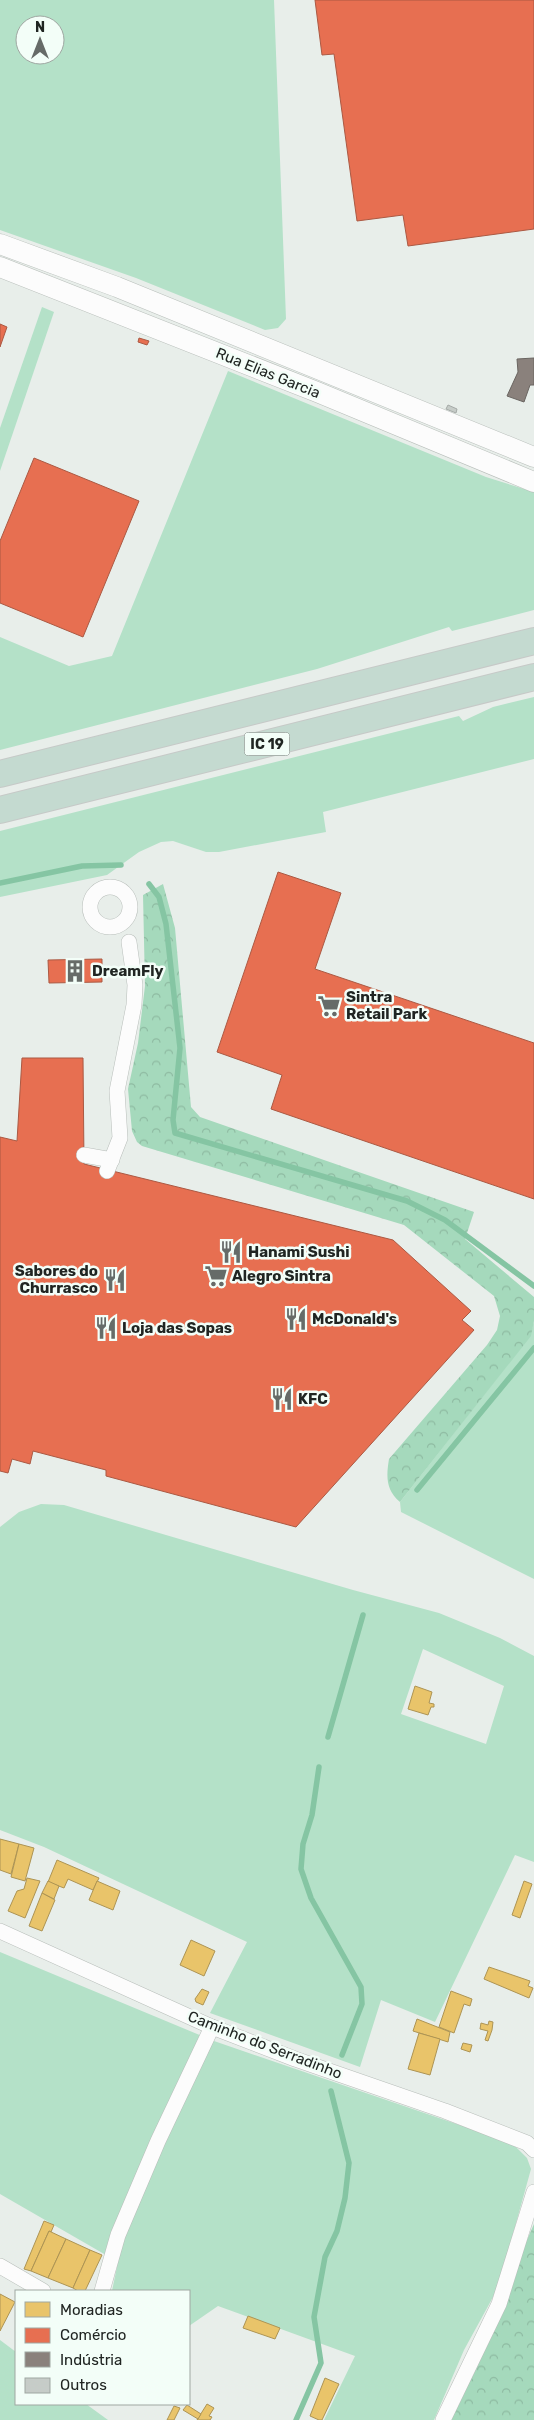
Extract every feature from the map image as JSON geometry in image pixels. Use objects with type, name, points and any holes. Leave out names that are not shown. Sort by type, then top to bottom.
[{"type":"highway","name":"IC 19","points":[[0,774],[534,641]]},
{"type":"highway","name":"IC 19","points":[[0,810],[534,677]]},
{"type":"street","name":"Rua Elias Garcia","points":[[0,244],[117,287],[534,456]]},
{"type":"street","name":"Rua Elias Garcia","points":[[0,267],[317,392],[534,482]]},
{"type":"street","points":[[84,1155],[110,1166],[120,1138],[118,1091],[136,984],[129,942]]},
{"type":"street","name":"Caminho do Serradinho","points":[[0,1931],[212,2027],[295,2059],[445,2111],[527,2143],[534,2150]]},
{"type":"street","points":[[102,2290],[118,2235],[158,2141],[212,2027]]},
{"type":"street","points":[[443,2420],[499,2304],[534,2192]]},
{"type":"street","points":[[0,2266],[41,2290]]},
{"type":"green space","points":[[0,0],[274,0],[286,319],[278,328],[265,330],[136,278],[0,230]]},
{"type":"green space","points":[[42,307],[54,312],[0,471],[0,428]]},
{"type":"green space","points":[[228,371],[486,477],[534,492],[534,610],[452,631],[449,627],[317,669],[0,750],[0,637],[69,666],[112,656]]},
{"type":"green space","points":[[534,697],[534,759],[323,812],[326,832],[219,852],[206,852],[173,841],[161,842],[139,852],[107,875],[0,897],[0,831],[459,716],[463,721],[493,707]]},
{"type":"green space","points":[[163,884],[175,928],[191,1107],[200,1117],[474,1212],[465,1239],[534,1297],[534,1321],[531,1336],[400,1502],[392,1493],[388,1483],[389,1459],[487,1345],[497,1330],[500,1316],[494,1296],[404,1225],[142,1146],[137,1142],[132,1131],[128,1089],[138,1043],[145,986],[143,895]]},
{"type":"green space","points":[[534,1321],[534,1579],[401,1512],[400,1502],[530,1336]]},
{"type":"green space","points":[[41,1504],[64,1505],[353,1590],[439,1613],[500,1638],[534,1656],[534,1862],[515,1855],[435,2022],[381,2000],[360,2067],[210,2013],[247,1942],[44,1847],[0,1830],[0,1527],[19,1512]],"holes":[[[423,1649],[504,1686],[486,1744],[401,1714]]]},
{"type":"green space","points":[[0,1952],[214,2041],[512,2143],[527,2158],[531,2169],[498,2288],[464,2350],[434,2420],[324,2420],[355,2356],[218,2306],[190,2325],[190,2290],[112,2290],[118,2262],[0,2194]]},
{"type":"green space","points":[[534,2224],[534,2420],[447,2420]]},
{"type":"green space","points":[[0,2340],[15,2351],[15,2405],[87,2405],[108,2420],[0,2420]]},
{"type":"building: Moradias","points":[[415,1686],[432,1692],[429,1703],[434,1704],[434,1707],[431,1707],[428,1715],[408,1709]]},
{"type":"building: Moradias","points":[[0,1839],[19,1844],[11,1874],[0,1870]]},
{"type":"building: Moradias","points":[[19,1844],[34,1848],[25,1881],[11,1877]]},
{"type":"building: Moradias","points":[[57,1860],[99,1878],[93,1890],[68,1879],[64,1888],[48,1882]]},
{"type":"building: Moradias","points":[[27,1878],[40,1881],[25,1918],[8,1911],[17,1891],[24,1889]]},
{"type":"building: Moradias","points":[[48,1881],[59,1886],[54,1899],[42,1893]]},
{"type":"building: Moradias","points":[[97,1881],[120,1891],[113,1910],[89,1900]]},
{"type":"building: Moradias","points":[[524,1881],[532,1884],[520,1918],[512,1915]]},
{"type":"building: Moradias","points":[[42,1893],[55,1900],[42,1931],[29,1926]]},
{"type":"building: Moradias","points":[[191,1940],[215,1951],[204,1976],[180,1965]]},
{"type":"building: Moradias","points":[[489,1967],[530,1981],[528,1986],[533,1988],[529,1998],[484,1979]]},
{"type":"building: Moradias","points":[[202,1989],[209,1992],[203,2005],[196,2002],[195,1999]]},
{"type":"building: Moradias","points":[[451,1991],[472,1999],[470,2006],[464,2004],[454,2033],[439,2027]]},
{"type":"building: Moradias","points":[[417,2019],[450,2032],[448,2042],[413,2031]]},
{"type":"building: Moradias","points":[[489,2021],[493,2022],[488,2041],[485,2040],[488,2031],[480,2029],[481,2023],[488,2025]]},
{"type":"building: Moradias","points":[[419,2033],[440,2039],[430,2075],[408,2069]]},
{"type":"building: Moradias","points":[[463,2043],[472,2045],[470,2052],[461,2049]]},
{"type":"building: Moradias","points":[[44,2221],[54,2225],[51,2232],[49,2231],[31,2271],[24,2269]]},
{"type":"building: Moradias","points":[[49,2231],[66,2239],[48,2278],[31,2271]]},
{"type":"building: Moradias","points":[[66,2239],[90,2250],[73,2288],[48,2278]]},
{"type":"building: Moradias","points":[[90,2250],[102,2255],[85,2290],[73,2288]]},
{"type":"building: Moradias","points":[[0,2294],[15,2302],[0,2331]]},
{"type":"building: Moradias","points":[[248,2316],[280,2328],[275,2339],[243,2328]]},
{"type":"building: Moradias","points":[[325,2378],[339,2384],[322,2420],[319,2420],[310,2416]]},
{"type":"building: Moradias","points":[[207,2404],[214,2408],[209,2416],[212,2417],[210,2420],[197,2420]]},
{"type":"building: Moradias","points":[[187,2405],[201,2414],[198,2419],[183,2410]]},
{"type":"building: Moradias","points":[[174,2406],[180,2408],[174,2420],[167,2420]]},
{"type":"building: Comércio","points":[[315,0],[534,0],[534,229],[408,246],[403,215],[357,221],[334,54],[322,55]]},
{"type":"building: Comércio","points":[[0,324],[7,327],[0,347]]},
{"type":"building: Comércio","points":[[139,338],[149,341],[147,345],[138,342]]},
{"type":"building: Comércio","points":[[34,458],[139,501],[83,637],[0,603],[0,541]]},
{"type":"building: Comércio","name":"Sintra Retail Park","points":[[278,872],[341,893],[315,969],[534,1043],[534,1199],[271,1109],[282,1075],[217,1052]]},
{"type":"building: Comércio","name":"DreamFly","points":[[102,959],[102,982],[49,983],[48,960]]},
{"type":"building: Comércio","name":"Alegro Sintra","points":[[22,1058],[83,1058],[84,1164],[393,1240],[471,1311],[462,1320],[474,1330],[296,1527],[106,1476],[106,1470],[33,1451],[30,1464],[12,1459],[8,1473],[0,1471],[0,1137],[17,1141]]},
{"type":"building: Indústria","points":[[534,358],[534,385],[530,385],[524,402],[507,396],[518,372],[517,359]]},
{"type":"building: Outros","points":[[448,405],[457,409],[456,413],[446,409]]},
{"type":"waterway","points":[[0,883],[82,866],[121,865]]},
{"type":"waterway","points":[[149,884],[159,897],[166,924],[180,1048],[173,1120],[175,1133],[407,1201],[445,1220],[534,1286]]},
{"type":"waterway","points":[[417,1490],[534,1348]]},
{"type":"waterway","points":[[328,1737],[363,1615]]},
{"type":"waterway","points":[[319,1767],[312,1815],[303,1844],[301,1869],[311,1898],[361,1987],[362,2004],[342,2055]]},
{"type":"waterway","points":[[296,2420],[321,2363],[314,2317],[325,2257],[337,2231],[345,2198],[349,2163],[331,2091]]},
{"type":"place","name":"DreamFly","points":[[75,971]]},
{"type":"place","name":"Sintra Retail Park","points":[[329,1006]]},
{"type":"place","name":"Hanami Sushi","points":[[231,1252]]},
{"type":"place","name":"Alegro Sintra","points":[[216,1276]]},
{"type":"place","name":"Sabores do Churrasco","points":[[115,1280]]},
{"type":"place","name":"McDonald's","points":[[296,1319]]},
{"type":"place","name":"Loja das Sopas","points":[[106,1328]]},
{"type":"place","name":"KFC","points":[[282,1399]]}]
